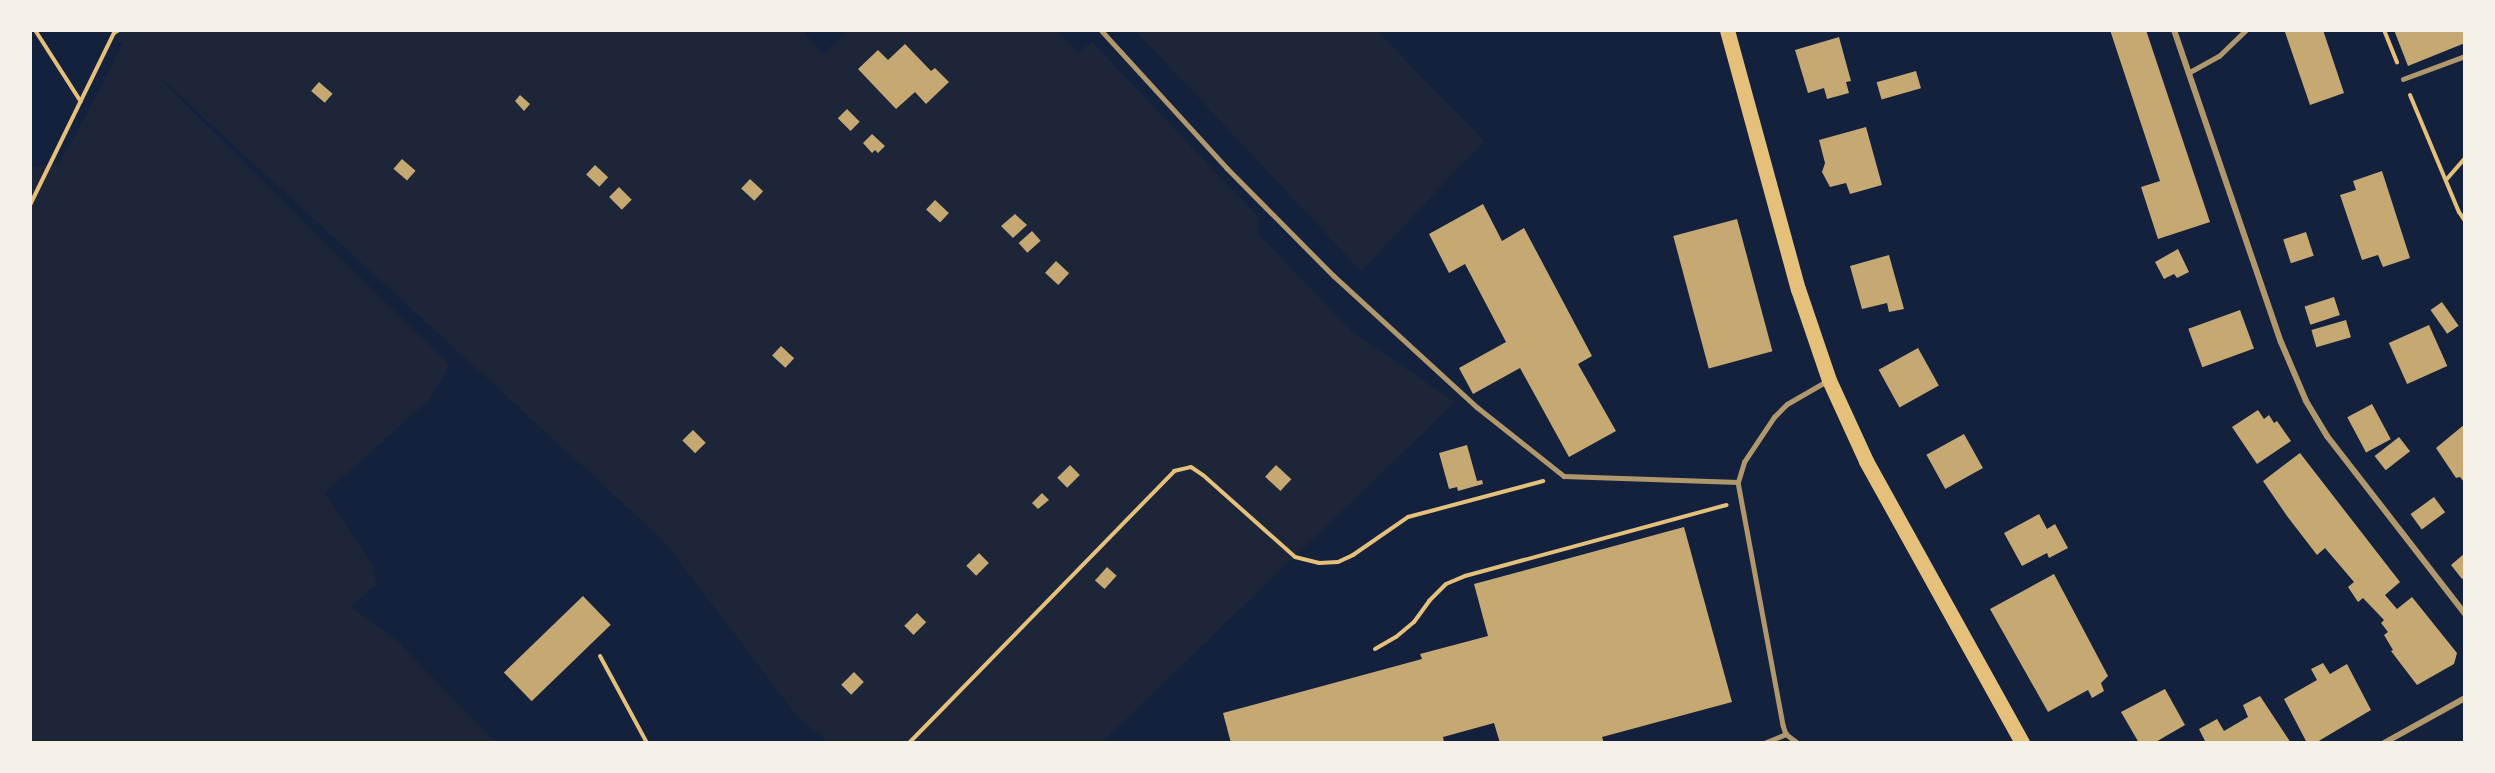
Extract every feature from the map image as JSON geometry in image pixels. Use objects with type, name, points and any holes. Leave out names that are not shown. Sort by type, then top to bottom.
[{"type":"main road","points":[[1727,30],[1798,289],[1829,380],[1866,461],[2022,743]]},
{"type":"street","points":[[2174,30],[2281,342],[2306,401],[2327,436],[2465,614]]},
{"type":"street","points":[[2384,743],[2465,698]]},
{"type":"lane","points":[[1101,30],[1227,168],[1334,276],[1478,406],[1564,476],[1738,482]]},
{"type":"lane","points":[[2188,73],[2219,56],[2246,30]]},
{"type":"lane","points":[[2403,79],[2465,56]]},
{"type":"lane","points":[[1798,743],[1786,734],[1738,482],[1744,462],[1774,417],[1787,404],[1829,380]]},
{"type":"lane","points":[[1764,743],[1786,734]]},
{"type":"path","points":[[35,30],[82,103]]},
{"type":"path","points":[[30,205],[82,103],[114,33],[119,30]]},
{"type":"path","points":[[2384,30],[2446,181],[2465,221]]},
{"type":"path","points":[[2446,181],[2465,158]]},
{"type":"path","points":[[909,743],[1173,471],[1191,467],[1296,557],[1319,563],[1338,562],[1353,555],[1408,517],[1564,476]]},
{"type":"path","points":[[1375,649],[1396,637],[1414,622],[1429,601],[1446,584],[1465,576],[1740,502]]},
{"type":"path","points":[[600,656],[647,743]]},
{"type":"shaded area","points":[[108,30],[802,30],[823,53],[849,30],[1057,30],[1078,52],[1092,42],[1258,217],[1259,235],[1353,333],[1455,402],[1101,743],[829,743],[797,716],[663,540],[142,61],[449,365],[431,398],[325,493],[372,564],[376,584],[351,607],[395,639],[497,743],[30,743],[30,167],[58,163],[68,149],[123,44]]},
{"type":"shaded area","points":[[1135,30],[1376,30],[1484,141],[1361,271]]},
{"type":"building","points":[[2110,30],[2146,30],[2210,222],[2158,239],[2141,187],[2160,181]]},
{"type":"building","points":[[2323,30],[2344,93],[2310,105],[2285,32]]},
{"type":"building","points":[[2394,30],[2465,30],[2465,43],[2408,66]]},
{"type":"building","points":[[1839,37],[1851,81],[1846,82],[1849,93],[1827,99],[1824,88],[1808,93],[1795,50]]},
{"type":"building","points":[[905,44],[931,71],[935,68],[949,82],[926,104],[915,92],[896,109],[858,69],[878,50],[888,60]]},
{"type":"building","points":[[1916,71],[1921,88],[1882,100],[1877,82]]},
{"type":"building","points":[[319,82],[333,94],[325,103],[311,91]]},
{"type":"building","points":[[520,95],[530,104],[524,111],[515,101]]},
{"type":"building","points":[[847,109],[860,122],[851,131],[838,118]]},
{"type":"building","points":[[1866,127],[1882,185],[1850,194],[1846,183],[1830,187],[1822,172],[1825,163],[1819,140]]},
{"type":"building","points":[[872,134],[885,146],[878,153],[875,150],[872,153],[863,143]]},
{"type":"building","points":[[402,159],[416,171],[407,181],[393,169]]},
{"type":"building","points":[[595,165],[608,177],[599,187],[586,175]]},
{"type":"building","points":[[2382,171],[2410,258],[2383,267],[2378,255],[2362,260],[2340,195],[2356,190],[2353,181]]},
{"type":"building","points":[[750,179],[763,191],[754,201],[741,189]]},
{"type":"building","points":[[619,187],[632,200],[622,210],[609,197]]},
{"type":"building","points":[[935,200],[949,213],[940,222],[926,210]]},
{"type":"building","points":[[1483,204],[1502,241],[1524,228],[1592,356],[1578,364],[1616,431],[1569,457],[1520,368],[1473,394],[1459,368],[1506,342],[1465,264],[1449,273],[1429,234]]},
{"type":"building","points":[[1015,214],[1027,225],[1013,238],[1001,226]]},
{"type":"building","points":[[1737,219],[1772,351],[1709,368],[1673,236]]},
{"type":"building","points":[[1032,231],[1041,241],[1027,253],[1019,243]]},
{"type":"building","points":[[2306,232],[2314,256],[2291,263],[2283,239]]},
{"type":"building","points":[[2178,249],[2189,272],[2177,278],[2174,274],[2164,279],[2155,262]]},
{"type":"building","points":[[1889,255],[1904,309],[1889,312],[1887,303],[1862,309],[1850,266]]},
{"type":"building","points":[[1056,261],[1069,273],[1058,285],[1045,273]]},
{"type":"building","points":[[2334,297],[2340,315],[2310,325],[2305,307]]},
{"type":"building","points":[[2442,302],[2459,326],[2447,334],[2431,310]]},
{"type":"building","points":[[2240,310],[2254,349],[2202,367],[2188,329]]},
{"type":"building","points":[[2346,320],[2351,337],[2316,347],[2311,330]]},
{"type":"building","points":[[2429,325],[2447,366],[2407,384],[2389,343]]},
{"type":"building","points":[[781,346],[794,358],[785,368],[772,356]]},
{"type":"building","points":[[1918,348],[1939,386],[1899,407],[1879,370]]},
{"type":"building","points":[[2372,404],[2391,439],[2366,452],[2347,417]]},
{"type":"building","points":[[2258,410],[2264,419],[2269,415],[2274,423],[2277,421],[2291,441],[2257,464],[2232,427]]},
{"type":"building","points":[[2465,424],[2465,483],[2460,477],[2456,478],[2436,448]]},
{"type":"building","points":[[693,430],[706,443],[695,453],[682,441]]},
{"type":"building","points":[[1964,434],[1983,468],[1945,489],[1926,455]]},
{"type":"building","points":[[2399,437],[2410,451],[2386,470],[2375,456]]},
{"type":"building","points":[[1467,445],[1477,481],[1482,480],[1483,484],[1458,491],[1457,487],[1449,489],[1439,453]]},
{"type":"building","points":[[2300,453],[2400,582],[2385,595],[2397,609],[2412,597],[2457,653],[2454,664],[2417,685],[2391,651],[2393,650],[2384,635],[2388,632],[2381,623],[2384,620],[2363,598],[2358,602],[2348,587],[2354,582],[2325,548],[2317,555],[2287,516],[2263,481]]},
{"type":"building","points":[[1070,465],[1080,475],[1067,488],[1057,478]]},
{"type":"building","points":[[1276,465],[1291,479],[1280,491],[1265,477]]},
{"type":"building","points":[[1042,493],[1049,500],[1038,509],[1032,503]]},
{"type":"building","points":[[2434,497],[2445,512],[2422,529],[2411,514]]},
{"type":"building","points":[[2039,514],[2047,529],[2055,524],[2068,548],[2049,558],[2047,553],[2022,566],[2004,533]]},
{"type":"building","points":[[1684,527],[1732,702],[1602,737],[1604,743],[1500,743],[1494,723],[1443,737],[1444,742],[1440,743],[1231,743],[1223,713],[1422,659],[1420,654],[1488,636],[1474,584]]},
{"type":"building","points":[[979,553],[989,563],[976,576],[966,566]]},
{"type":"building","points":[[2465,553],[2465,577],[2462,579],[2451,565]]},
{"type":"building","points":[[1107,567],[1117,576],[1105,589],[1095,580]]},
{"type":"building","points":[[2054,574],[2108,676],[2101,683],[2104,691],[2092,698],[2088,690],[2048,712],[1990,609]]},
{"type":"building","points":[[583,596],[611,625],[532,701],[504,672]]},
{"type":"building","points":[[917,613],[926,622],[913,635],[904,626]]},
{"type":"building","points":[[2323,663],[2330,674],[2347,664],[2371,710],[2317,742],[2307,743],[2284,699],[2317,680],[2311,669]]},
{"type":"building","points":[[854,672],[864,682],[851,695],[841,685]]},
{"type":"building","points":[[2165,689],[2185,725],[2154,743],[2139,743],[2121,712]]},
{"type":"building","points":[[2260,696],[2291,743],[2206,743],[2199,729],[2217,719],[2224,731],[2248,717],[2243,705]]}]
